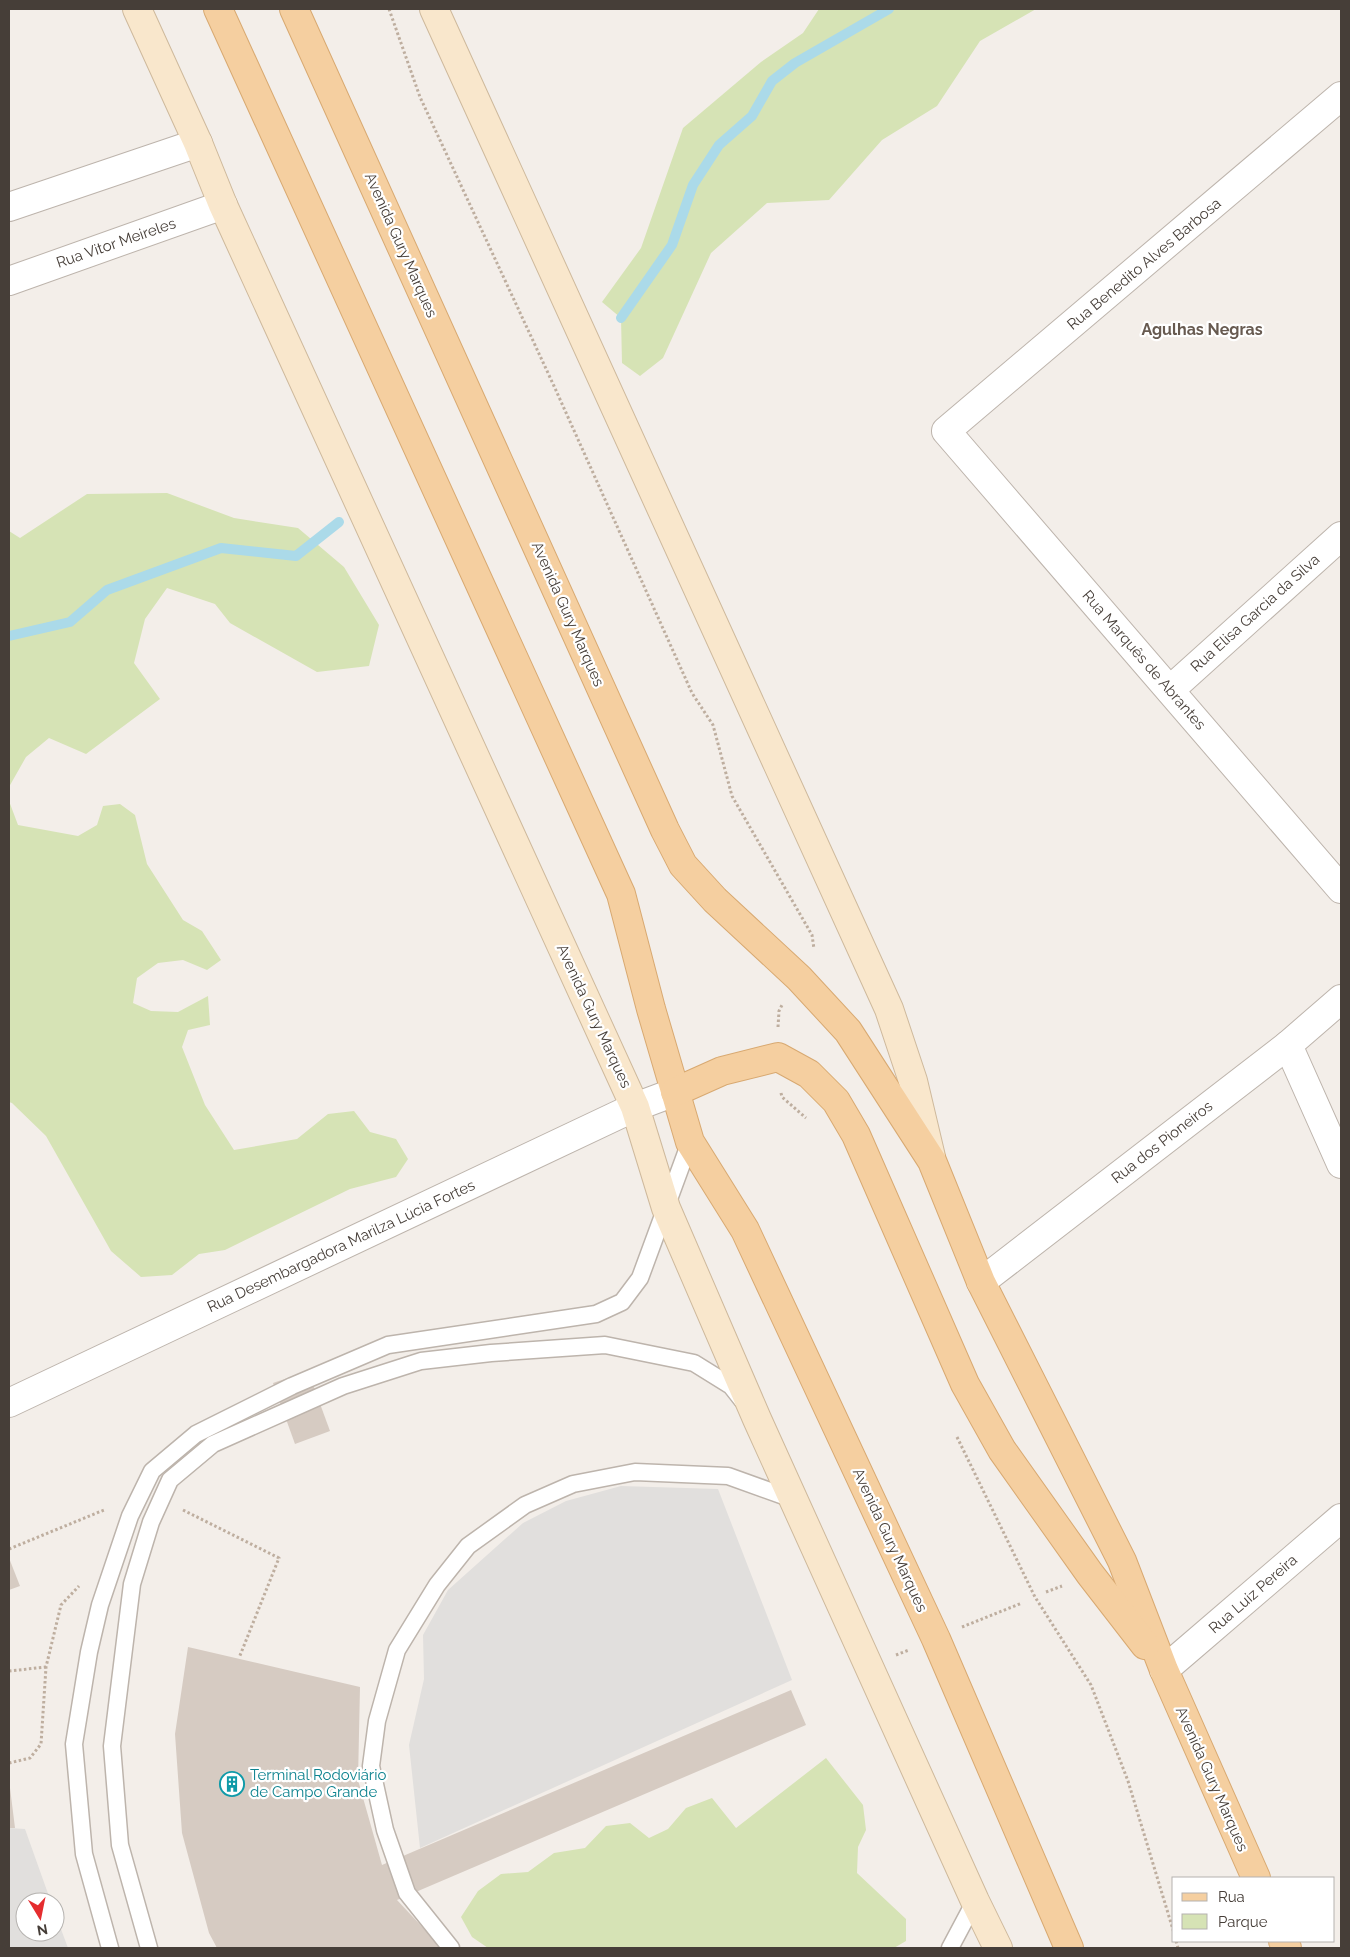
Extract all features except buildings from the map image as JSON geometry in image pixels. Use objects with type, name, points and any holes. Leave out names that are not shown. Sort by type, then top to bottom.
[{"type":"main road","name":"Avenida Gury Marques","points":[[137,9],[198,143],[223,205],[635,1107],[666,1208],[757,1419],[998,1948]]},
{"type":"main road","name":"Avenida Gury Marques","points":[[218,9],[621,894],[651,1009],[690,1142],[746,1230],[936,1639],[1069,1948]]},
{"type":"main road","name":"Avenida Gury Marques","points":[[294,9],[683,866],[714,900],[799,978],[848,1031],[932,1161]]},
{"type":"main road","name":"Avenida Gury Marques","points":[[434,9],[889,1009],[914,1081],[932,1161],[981,1282],[1122,1560],[1164,1670],[1256,1877]]},
{"type":"main road","points":[[675,1092],[722,1071],[778,1057],[809,1074],[836,1102],[856,1135],[965,1384],[1002,1450],[1090,1574],[1164,1670]]},
{"type":"street","name":"Rua Benedito Alves Barbosa","points":[[946,431],[1341,96]]},
{"type":"street","points":[[9,207],[198,143]]},
{"type":"street","name":"Rua Vitor Meireles","points":[[9,281],[223,205]]},
{"type":"street","name":"Rua Marquês de Abrantes","points":[[946,431],[1341,889]]},
{"type":"street","name":"Rua Elisa Garcia da Silva","points":[[1170,690],[1341,536]]},
{"type":"street","name":"Rua dos Pioneiros","points":[[981,1282],[1288,1045],[1341,999]]},
{"type":"street","points":[[1288,1045],[1341,1164]]},
{"type":"street","name":"Rua Desembargadora Marilza Lúcia Fortes","points":[[9,1403],[635,1107],[675,1092]]},
{"type":"street","name":"Rua Luiz Pereira","points":[[1164,1670],[1341,1518]]},
{"type":"lane","points":[[110,1948],[84,1854],[74,1744],[89,1652],[100,1605],[130,1516],[152,1471],[196,1434],[292,1386],[388,1345],[596,1314],[622,1302],[640,1278],[690,1142]]},
{"type":"lane","points":[[149,1948],[120,1845],[112,1746],[132,1584],[150,1522],[170,1480],[213,1444],[343,1386],[421,1361],[491,1353],[605,1345],[694,1363],[731,1386],[757,1419]]},
{"type":"lane","points":[[451,1948],[407,1893],[384,1830],[371,1766],[377,1721],[397,1650],[438,1585],[468,1546],[525,1505],[573,1484],[635,1472],[728,1476],[795,1500]]},
{"type":"lane","points":[[950,1948],[975,1901]]},
{"type":"path","points":[[389,9],[420,97],[554,386],[692,693],[713,725],[732,796],[812,935],[815,948],[779,1011],[778,1057],[782,1097],[810,1121]]},
{"type":"path","points":[[954,1429],[1035,1597],[1091,1685],[1128,1782],[1172,1926]]},
{"type":"path","points":[[9,1549],[114,1506],[136,1488],[142,1491]]},
{"type":"path","points":[[161,1500],[278,1558],[239,1658]]},
{"type":"path","points":[[9,1763],[30,1758],[41,1744],[46,1667],[61,1605],[81,1584]]},
{"type":"path","points":[[960,1628],[1022,1603]]},
{"type":"path","points":[[891,1657],[912,1649]]},
{"type":"path","points":[[9,1671],[46,1667]]},
{"type":"green space","points":[[819,9],[1036,9],[980,41],[937,106],[882,140],[829,200],[767,203],[711,253],[663,358],[640,376],[622,363],[621,318],[602,302],[641,248],[683,128],[761,62],[803,33]]},
{"type":"green space","points":[[167,493],[234,518],[298,528],[344,567],[379,625],[369,666],[317,672],[230,623],[215,604],[167,588],[145,619],[134,663],[160,699],[86,754],[49,738],[26,757],[9,787],[9,531],[20,538],[87,494]]},
{"type":"green space","points":[[9,801],[18,825],[78,836],[97,825],[103,806],[120,804],[135,815],[147,864],[183,920],[202,931],[221,960],[207,970],[183,960],[158,963],[137,978],[133,1003],[151,1011],[178,1012],[208,996],[210,1025],[188,1030],[182,1047],[205,1105],[234,1150],[297,1139],[328,1114],[354,1111],[370,1132],[396,1139],[408,1159],[396,1177],[350,1189],[225,1250],[199,1254],[172,1275],[141,1277],[111,1251],[46,1136],[9,1102]]},
{"type":"green space","points":[[826,1758],[863,1805],[866,1830],[858,1847],[857,1873],[906,1919],[906,1941],[894,1948],[488,1948],[472,1937],[461,1917],[478,1891],[501,1874],[528,1872],[554,1853],[585,1848],[606,1826],[630,1823],[649,1838],[668,1829],[686,1808],[712,1798],[736,1828]]},
{"type":"shaded area","points":[[621,1486],[718,1489],[792,1680],[420,1848],[409,1745],[424,1679],[423,1635],[448,1590],[523,1523],[566,1501]]},
{"type":"shaded area","points":[[9,1828],[25,1829],[47,1892],[15,1892],[15,1942],[65,1942],[65,1940],[68,1948],[9,1948]]},
{"type":"waterway","points":[[621,318],[672,245],[693,185],[719,145],[752,116],[772,81],[795,63],[889,9]]},
{"type":"waterway","points":[[9,636],[70,622],[107,590],[221,548],[296,556],[339,522]]},
{"type":"place","name":"Terminal Rodoviário de Campo Grande","points":[[232,1784]]},
{"type":"district","name":"Agulhas Negras","points":[[1202,329]]}]
